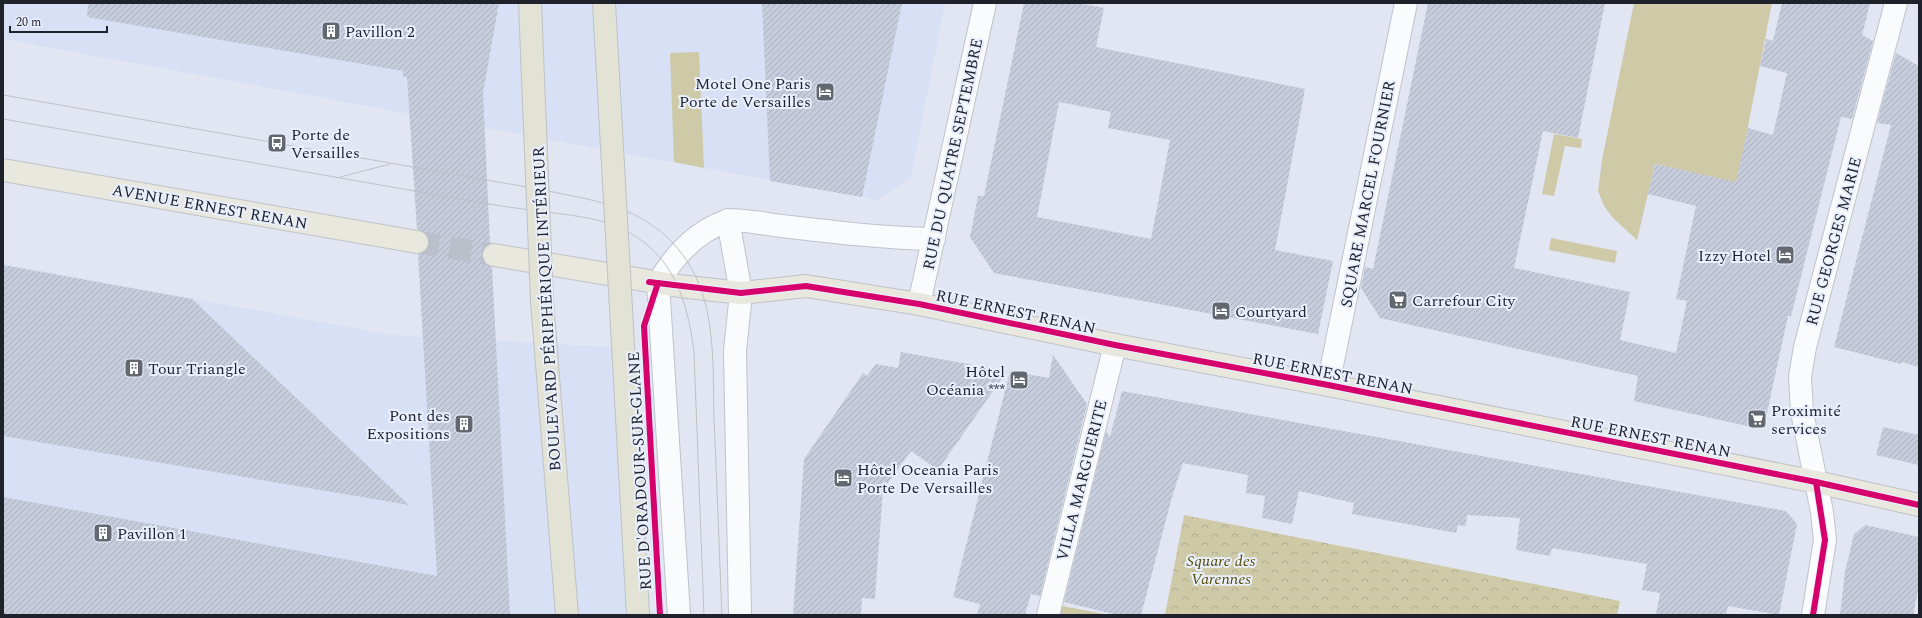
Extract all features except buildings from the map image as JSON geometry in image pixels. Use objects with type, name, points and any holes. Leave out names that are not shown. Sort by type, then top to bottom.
[{"type":"highway","name":"BOULEVARD PÉRIPHÉRIQUE INTÉRIEUR","points":[[530,3],[542,301],[567,615]]},
{"type":"highway","points":[[604,3],[638,615]]},
{"type":"main road","name":"AVENUE ERNEST RENAN","points":[[3,170],[417,242]]},
{"type":"main road","points":[[494,255],[658,283],[741,293]]},
{"type":"main road","name":"RUE ERNEST RENAN","points":[[741,293],[806,286],[919,304],[1115,345],[1328,385],[1816,482],[1919,505]]},
{"type":"street","name":"RUE DU QUATRE SEPTEMBRE","points":[[919,304],[985,3]]},
{"type":"street","name":"SQUARE MARCEL FOURNIER","points":[[1328,385],[1406,3]]},
{"type":"street","name":"RUE GEORGES MARIE","points":[[1813,615],[1825,540],[1816,482],[1802,412],[1800,377],[1805,347],[1896,3]]},
{"type":"street","points":[[658,283],[667,267],[680,252],[699,235],[728,220],[885,238],[934,239]]},
{"type":"street","points":[[728,220],[741,293],[735,351],[740,615]]},
{"type":"street","name":"RUE D'ORADOUR-SUR-GLANE","points":[[658,283],[679,615]]},
{"type":"street","name":"VILLA MARGUERITE","points":[[1048,615],[1115,345]]},
{"type":"shaded area","points":[[3,3],[945,3],[911,177],[878,200],[3,39]]},
{"type":"shaded area","points":[[3,264],[392,335],[630,348],[648,615],[3,615]]},
{"type":"green space","points":[[1634,3],[1772,3],[1737,183],[1655,164],[1637,240],[1613,218],[1604,206],[1598,191],[1602,160]]},
{"type":"green space","points":[[699,52],[704,168],[674,162],[670,53]]},
{"type":"green space","points":[[1554,134],[1582,139],[1581,148],[1565,146],[1554,196],[1542,194]]},
{"type":"green space","points":[[1551,238],[1617,251],[1615,263],[1549,250]]},
{"type":"green space","name":"Square des Varennes","points":[[1184,515],[1620,601],[1617,615],[1165,615]]},
{"type":"green space","points":[[1057,605],[1109,615],[1055,615]]},
{"type":"tunnel","points":[[417,242],[494,255]]},
{"type":"tram line","points":[[3,95],[573,196],[606,204],[638,217],[653,226],[672,242],[683,255],[691,268],[701,289],[709,320],[713,369],[722,615]]},
{"type":"tram line","points":[[3,119],[486,204],[590,218],[620,228],[645,243],[658,255],[677,284],[688,317],[694,352],[704,615]]},
{"type":"tram line","points":[[340,177],[390,164]]},
{"type":"cycle path","points":[[649,282],[741,293],[806,286],[919,304],[1115,345],[1328,385],[1816,482],[1919,505]]},
{"type":"cycle path","points":[[658,283],[644,326],[660,615]]},
{"type":"cycle path","points":[[1813,615],[1825,540],[1816,482]]},
{"type":"place","name":"Pavillon 2","points":[[331,31]]},
{"type":"place","name":"Motel One Paris Porte de Versailles","points":[[825,92]]},
{"type":"place","name":"Porte de Versailles","points":[[277,143]]},
{"type":"place","name":"Izzy Hotel","points":[[1785,255]]},
{"type":"place","name":"Carrefour City","points":[[1398,300]]},
{"type":"place","name":"Courtyard","points":[[1221,311]]},
{"type":"place","name":"Tour Triangle","points":[[134,368]]},
{"type":"place","name":"Hôtel Océania ***","points":[[1019,380]]},
{"type":"place","name":"Proximité services","points":[[1757,419]]},
{"type":"place","name":"Pont des Expositions","points":[[464,424]]},
{"type":"place","name":"Hôtel Oceania Paris Porte De Versailles","points":[[843,478]]},
{"type":"place","name":"Pavillon 1","points":[[103,533]]}]
